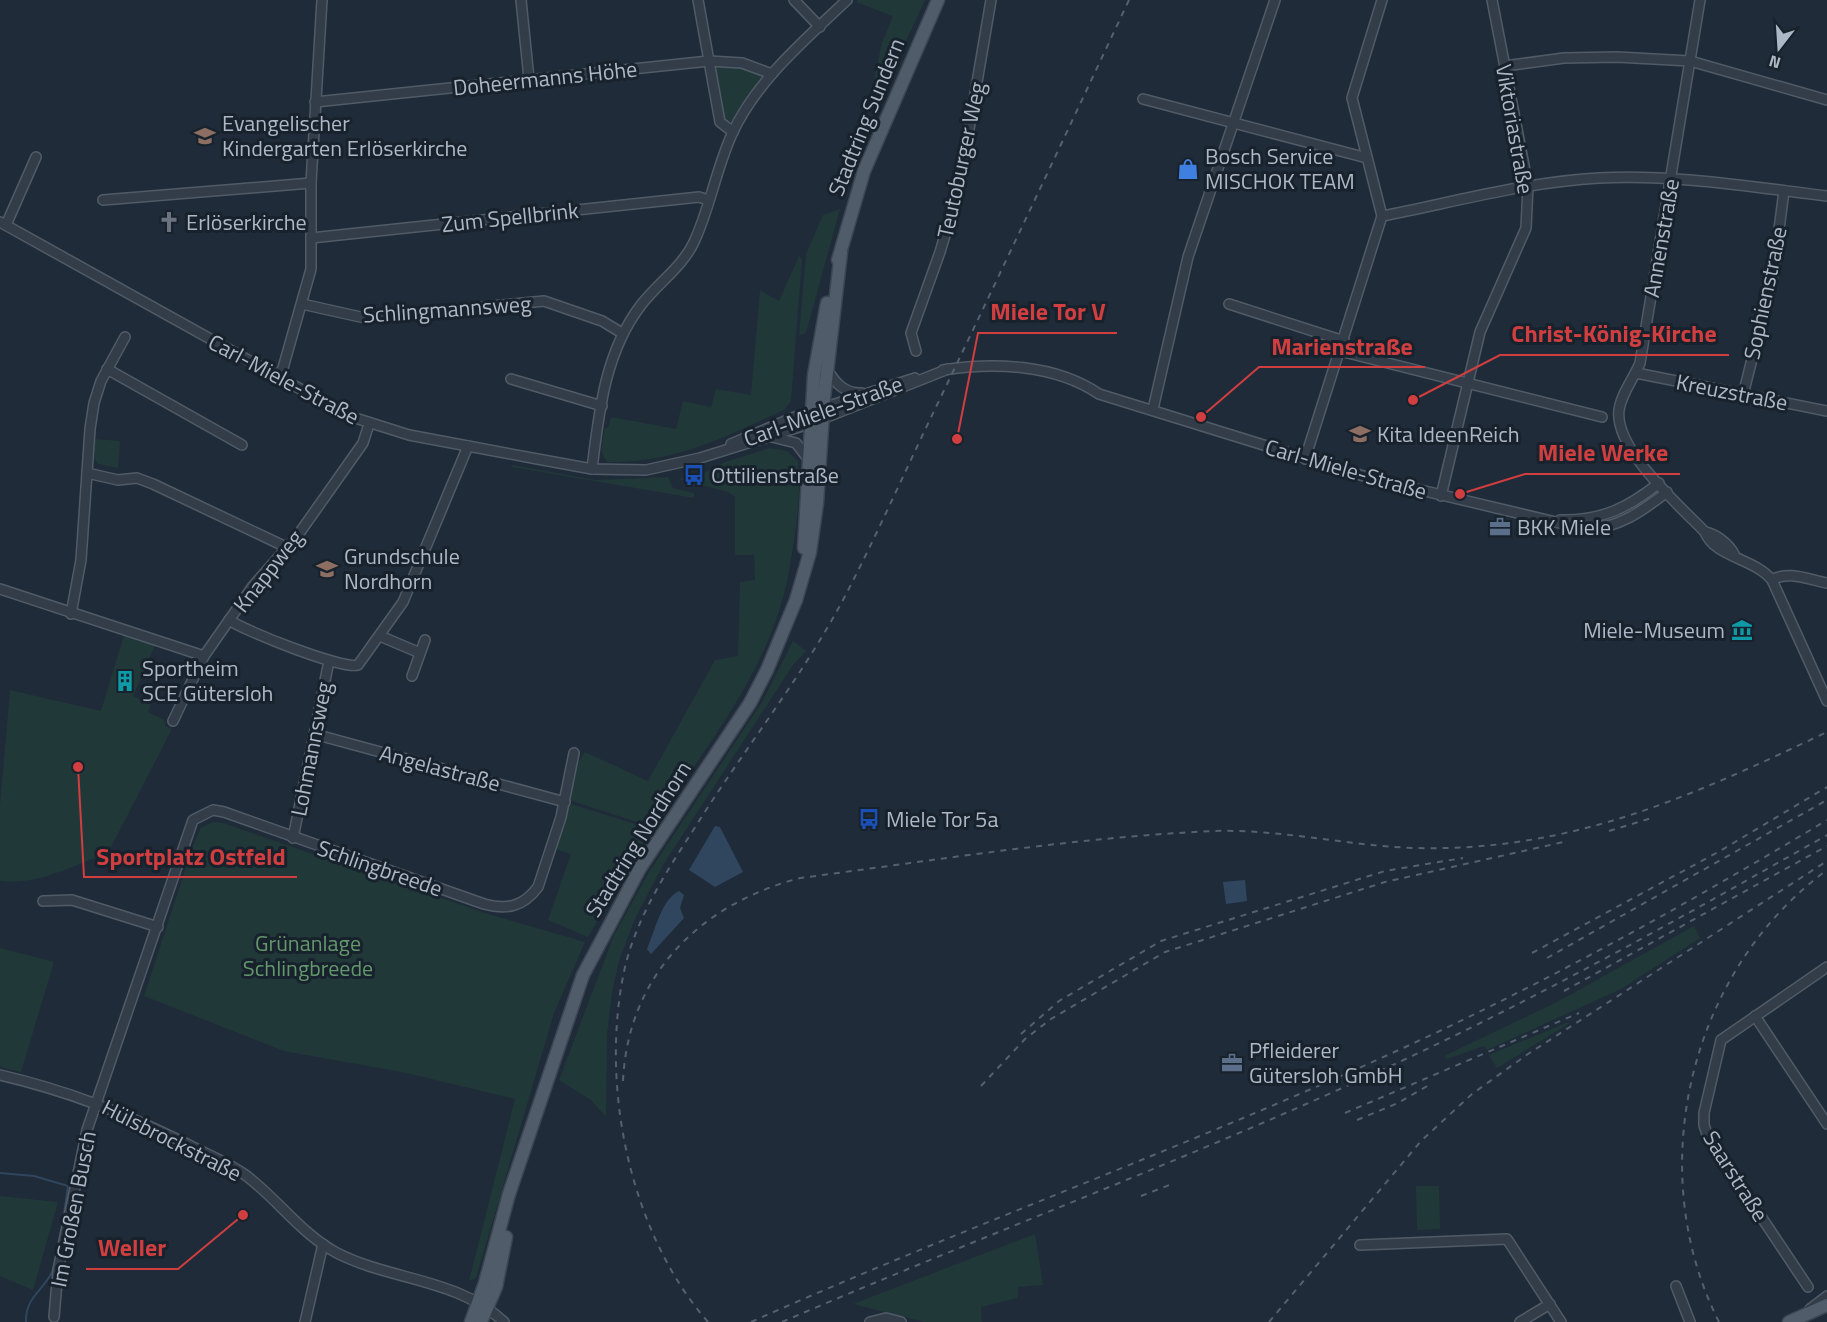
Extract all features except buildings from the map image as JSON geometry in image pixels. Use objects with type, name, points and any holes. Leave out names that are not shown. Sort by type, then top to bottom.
[{"type":"main road","name":"Stadtring Sundern","points":[[817,415],[820,331],[861,181],[879,133],[938,0]]},
{"type":"main road","name":"Stadtring Sundern","points":[[817,415],[826,369],[841,252]]},
{"type":"main road","name":"Stadtring Nordhorn","points":[[804,573],[809,460],[817,415]]},
{"type":"main road","name":"Stadtring Nordhorn","points":[[471,1322],[498,1279],[529,1136],[561,1033],[583,975],[640,868],[750,703],[768,670],[810,552],[818,503],[817,415]]},
{"type":"main road","points":[[1789,1322],[1827,1305]]},
{"type":"main road","name":"Stadtring Nordhorn","points":[[481,1322],[482,1306]]},
{"type":"street","points":[[277,378],[283,368],[311,269],[311,183],[321,0]]},
{"type":"street","points":[[521,0],[529,79]]},
{"type":"street","points":[[698,0],[720,122],[733,132]]},
{"type":"street","points":[[794,0],[820,27]]},
{"type":"street","points":[[592,469],[608,369],[622,333],[641,305],[694,244],[733,132],[772,74],[847,0]]},
{"type":"street","name":"Teutoburger Weg","points":[[915,351],[911,333],[940,252],[959,189],[992,0]]},
{"type":"street","points":[[1151,408],[1188,257],[1231,124],[1275,0]]},
{"type":"street","points":[[1305,459],[1382,216],[1352,98],[1382,0]]},
{"type":"street","name":"Viktoriastraße","points":[[1441,496],[1480,332],[1523,237],[1528,217],[1528,186],[1492,0]]},
{"type":"street","name":"Annenstraße","points":[[1667,492],[1632,450],[1619,423],[1621,401],[1636,373],[1700,0]]},
{"type":"street","points":[[1505,66],[1564,58],[1617,57],[1690,61],[1827,100]]},
{"type":"street","name":"Doheermanns Höhe","points":[[315,102],[709,61],[742,63],[772,74]]},
{"type":"street","points":[[1143,99],[1366,158]]},
{"type":"street","points":[[2,224],[36,157]]},
{"type":"street","points":[[1382,216],[1528,186],[1600,178],[1671,179],[1827,196]]},
{"type":"street","points":[[103,200],[311,183]]},
{"type":"street","name":"Sophienstraße","points":[[1743,395],[1773,275],[1784,191]]},
{"type":"street","name":"Zum Spellbrink","points":[[311,238],[699,197],[708,200]]},
{"type":"street","name":"Carl-Miele-Straße","points":[[2,224],[325,405],[369,424],[468,446],[592,469],[646,470],[700,458],[769,436],[874,391],[948,369],[1006,365],[1041,371],[1089,387],[1099,394],[1142,408],[1151,408],[1305,459],[1441,496],[1585,529],[1608,526],[1629,518],[1667,492]]},
{"type":"street","name":"Schlingmannsweg","points":[[302,304],[365,318],[544,302],[602,321],[622,333]]},
{"type":"street","points":[[1229,304],[1344,340]]},
{"type":"street","points":[[71,614],[81,560],[90,429],[94,403],[107,369],[125,337]]},
{"type":"street","points":[[1340,351],[1602,417]]},
{"type":"street","points":[[107,369],[242,445]]},
{"type":"street","points":[[826,369],[835,382],[846,390],[860,394],[874,391]]},
{"type":"street","name":"Carl-Miele-Straße","points":[[700,458],[756,432],[817,415],[948,369]]},
{"type":"street","name":"Kreuzstraße","points":[[1636,373],[1827,411]]},
{"type":"street","points":[[511,379],[602,406]]},
{"type":"street","name":"Knappweg","points":[[173,721],[204,656],[253,586],[298,535],[363,444],[369,424]]},
{"type":"street","points":[[769,436],[796,443],[809,460]]},
{"type":"street","name":"Lohmannsweg","points":[[229,620],[329,661],[351,667],[358,665],[403,602],[468,446]]},
{"type":"street","points":[[87,473],[118,480],[137,478],[286,547]]},
{"type":"street","name":"Carl-Miele-Straße","points":[[1546,519],[1585,520],[1605,516],[1636,501],[1659,483]]},
{"type":"street","points":[[1667,492],[1716,546],[1726,554],[1734,554],[1760,568],[1773,580],[1823,679],[1827,701]]},
{"type":"street","points":[[1773,580],[1780,576],[1790,575],[1827,584]]},
{"type":"street","points":[[0,589],[204,656]]},
{"type":"street","points":[[380,636],[420,653]]},
{"type":"street","points":[[412,676],[425,640]]},
{"type":"street","name":"Lohmannsweg","points":[[293,838],[329,661]]},
{"type":"street","name":"Angelastraße","points":[[314,734],[565,802]]},
{"type":"street","name":"Schlingbreede","points":[[96,1102],[158,927],[189,828],[200,814],[213,810],[224,812],[484,904],[506,908],[523,903],[538,887],[565,802],[574,753]]},
{"type":"street","points":[[43,901],[72,900],[158,927]]},
{"type":"street","name":"Saarstraße","points":[[1808,1287],[1708,1137],[1704,1125],[1704,1113],[1721,1040],[1827,967]]},
{"type":"street","points":[[1755,1016],[1827,1124]]},
{"type":"street","name":"Hülsbrockstraße","points":[[0,1075],[51,1087],[96,1102],[234,1168],[323,1244],[358,1262],[436,1284],[482,1306],[504,1322]]},
{"type":"street","name":"Im Großen Busch","points":[[54,1317],[58,1270],[72,1194],[96,1102]]},
{"type":"street","points":[[1360,1245],[1507,1239],[1561,1322]]},
{"type":"street","points":[[305,1322],[323,1244]]},
{"type":"street","points":[[1676,1286],[1690,1322]]},
{"type":"street","points":[[1805,1313],[1827,1296]]},
{"type":"street","points":[[1520,1322],[1550,1304]]},
{"type":"street","points":[[870,1322],[886,1318],[901,1322]]},
{"type":"green space","points":[[858,0],[925,0],[886,84],[874,79],[882,43],[893,16],[856,2]]},
{"type":"green space","points":[[715,65],[741,67],[763,78],[731,122],[725,121]]},
{"type":"green space","points":[[840,209],[806,333],[799,335],[806,254],[823,215]]},
{"type":"green space","points":[[799,256],[802,259],[791,401],[784,410],[720,439],[678,453],[633,461],[608,462],[603,454],[602,446],[605,428],[608,428],[611,417],[676,429],[683,401],[711,407],[716,389],[751,395],[760,290],[779,301]]},
{"type":"green space","points":[[95,439],[120,441],[118,468],[98,464],[94,458]]},
{"type":"green space","points":[[770,448],[787,451],[798,461],[799,488],[795,534],[778,614],[754,670],[739,697],[653,827],[569,800],[579,761],[585,752],[648,781],[715,660],[738,656],[740,582],[755,580],[754,555],[735,555],[735,497],[728,492],[679,479],[702,474],[725,462]]},
{"type":"green space","points":[[513,465],[595,480],[668,477],[673,488],[694,493],[694,498],[512,467]]},
{"type":"green space","points":[[124,635],[155,645],[133,696],[151,705],[148,712],[164,720],[165,726],[172,729],[108,853],[41,878],[14,882],[0,881],[0,805],[10,690],[101,711]]},
{"type":"green space","points":[[793,641],[806,651],[793,665],[663,865],[634,921],[619,961],[612,993],[607,1034],[606,1117],[591,1100],[559,1080],[614,935],[649,872],[762,702]]},
{"type":"green space","points":[[568,803],[651,829],[588,937],[548,920],[571,854],[555,849]]},
{"type":"green space","name":"Grünanlage Schlingbreede","points":[[213,822],[223,823],[488,914],[585,942],[554,1013],[476,1278],[469,1281],[515,1099],[402,1072],[284,1051],[144,996],[195,840],[201,828]]},
{"type":"green space","points":[[1694,926],[1700,938],[1621,989],[1487,1050],[1484,1046],[1447,1059],[1444,1056],[1557,1002]]},
{"type":"green space","points":[[0,948],[54,962],[21,1072],[0,1067]]},
{"type":"green space","points":[[1570,1023],[1497,1068],[1489,1055]]},
{"type":"green space","points":[[1416,1186],[1439,1186],[1440,1229],[1417,1230]]},
{"type":"green space","points":[[0,1196],[58,1202],[33,1290],[0,1276]]},
{"type":"green space","points":[[1035,1234],[1043,1285],[1018,1287],[1018,1298],[981,1307],[982,1322],[924,1322],[853,1304]]},
{"type":"water","points":[[715,826],[720,827],[743,872],[715,887],[689,870]]},
{"type":"water","points":[[1245,880],[1247,901],[1226,904],[1223,882]]},
{"type":"water","points":[[679,891],[684,895],[680,908],[684,918],[651,954],[647,949],[659,917],[668,901]]},
{"type":"waterway","points":[[0,1173],[34,1176],[68,1186],[54,1267],[31,1301],[26,1314],[26,1322]]},
{"type":"railway","points":[[708,1322],[681,1286],[658,1245],[640,1201],[627,1154],[619,1107],[616,1059],[618,1012],[630,948],[645,913],[673,862],[712,800],[790,687],[843,600],[1129,0]]},
{"type":"railway","points":[[623,1081],[628,1043],[639,1008],[655,977],[676,949],[702,925],[731,906],[764,890],[800,878],[1111,838],[1215,831],[1290,835],[1415,848],[1472,847],[1526,841],[1628,816],[1727,778],[1827,732]]},
{"type":"railway","points":[[1532,953],[1720,851],[1827,787]]},
{"type":"railway","points":[[1547,958],[1827,800]]},
{"type":"railway","points":[[1609,831],[1655,817]]},
{"type":"railway","points":[[751,1322],[830,1287],[1231,1123],[1446,1028],[1612,943],[1827,820]]},
{"type":"railway","points":[[782,1322],[1244,1131],[1397,1063],[1560,982],[1827,835]]},
{"type":"railway","points":[[981,1086],[1025,1039],[1051,1019],[1165,952],[1385,882],[1568,841]]},
{"type":"railway","points":[[1564,991],[1827,846]]},
{"type":"railway","points":[[1021,1034],[1059,1001],[1161,941],[1385,871],[1463,858]]},
{"type":"railway","points":[[1269,1322],[1421,1141],[1472,1094],[1528,1054],[1827,861]]},
{"type":"railway","points":[[1719,1322],[1696,1263],[1684,1201],[1683,1139],[1692,1077],[1712,1017],[1741,962],[1780,912],[1827,870]]},
{"type":"railway","points":[[1345,1113],[1579,1013]]},
{"type":"railway","points":[[1357,1120],[1398,1103],[1429,1085]]},
{"type":"railway","points":[[1141,1196],[1172,1184]]},
{"type":"place","name":"Evangelischer Kindergarten Erlöserkirche","points":[[205,136]]},
{"type":"place","name":"Bosch Service MISCHOK TEAM","points":[[1188,169]]},
{"type":"place","name":"Erlöserkirche","points":[[169,222]]},
{"type":"place","name":"Christ-König-Kirche","points":[[1413,400]]},
{"type":"place","name":"Marienstraße","points":[[1201,417]]},
{"type":"place","name":"Kita IdeenReich","points":[[1360,434]]},
{"type":"place","name":"Miele Tor V","points":[[957,439]]},
{"type":"place","name":"Ottilienstraße","points":[[694,475]]},
{"type":"place","name":"Miele Werke","points":[[1460,494]]},
{"type":"place","name":"BKK Miele","points":[[1500,527]]},
{"type":"place","name":"Grundschule Nordhorn","points":[[327,569]]},
{"type":"place","name":"Miele-Museum","points":[[1742,630]]},
{"type":"place","name":"Sportheim SCE Gütersloh","points":[[125,681]]},
{"type":"place","name":"Sportplatz Ostfeld","points":[[78,767]]},
{"type":"place","name":"Miele Tor 5a","points":[[869,819]]},
{"type":"place","name":"Pfleiderer Gütersloh GmbH","points":[[1232,1063]]},
{"type":"place","name":"Weller","points":[[243,1215]]}]
